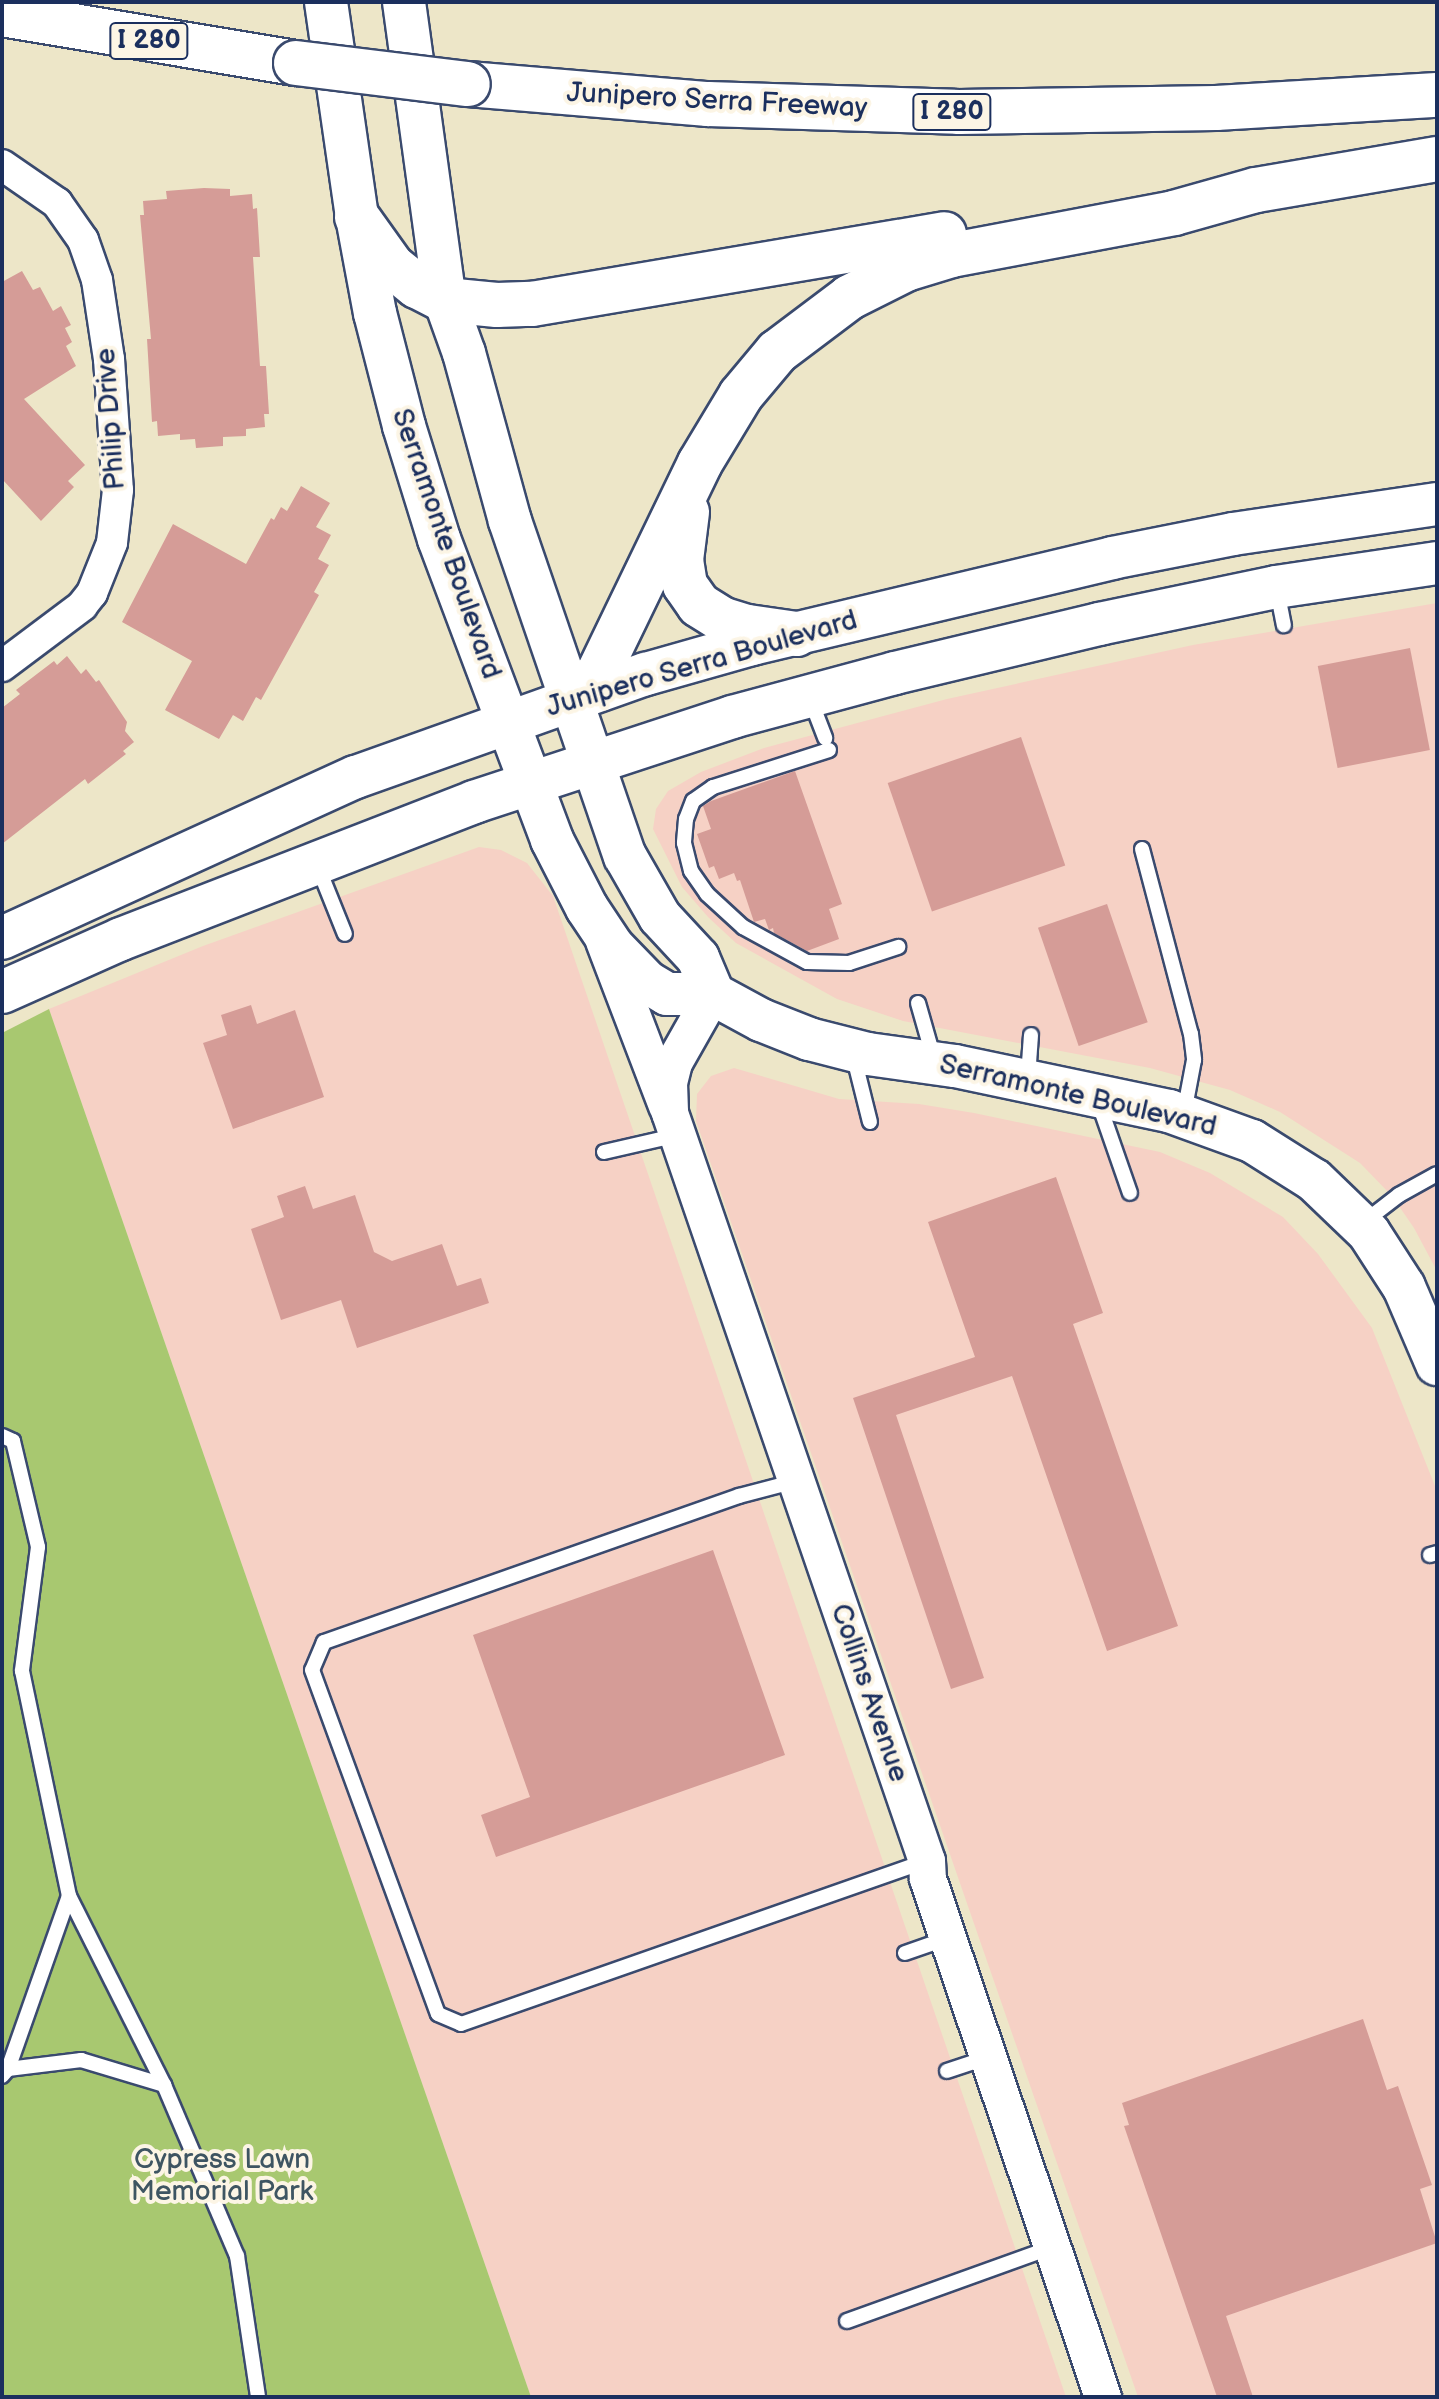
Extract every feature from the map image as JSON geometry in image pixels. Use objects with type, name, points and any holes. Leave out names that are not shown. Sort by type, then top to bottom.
[{"type":"highway","name":"Junipero Serra Freeway","points":[[2,14],[296,63],[468,84],[708,104],[959,112],[1216,108],[1437,95]]},
{"type":"highway","points":[[357,217],[392,266],[417,286],[445,300],[532,304],[1172,196],[1256,190],[1437,159]]},
{"type":"highway","points":[[571,700],[598,674],[713,440],[741,395],[777,352],[823,314],[878,281],[952,255],[1174,213],[1256,190]]},
{"type":"highway","points":[[713,440],[692,490],[682,528],[685,585],[699,605],[721,619],[796,634]]},
{"type":"main road","name":"Serramonte Boulevard","points":[[326,2],[357,217],[375,313],[404,426],[439,539],[558,853],[595,922],[624,959],[657,989],[677,996],[713,994],[777,1027],[852,1050],[1028,1081],[1184,1115],[1227,1129],[1276,1154],[1326,1190],[1361,1224],[1404,1287],[1437,1364]]},
{"type":"main road","points":[[404,2],[445,300],[464,353],[510,521],[621,845],[640,887],[660,917],[698,958],[713,994]]},
{"type":"main road","name":"Junipero Serra Boulevard","points":[[2,938],[356,777],[689,661],[1202,539],[1437,504]]},
{"type":"main road","points":[[2,992],[121,939],[530,782],[809,695],[1034,639],[1280,606],[1437,563]]},
{"type":"street","name":"Philip Drive","points":[[2,165],[57,203],[83,240],[97,280],[109,359],[118,490],[112,543],[92,593],[82,606],[2,666]]},
{"type":"street","points":[[595,922],[674,1124]]},
{"type":"street","name":"Collins Avenue","points":[[713,994],[674,1063],[668,1093],[674,1124],[927,1861],[928,1879],[1100,2396]]},
{"type":"lane","points":[[809,695],[827,744],[713,787],[693,801],[686,819],[684,843],[691,871],[707,894],[743,927],[807,962],[849,963],[898,947]]},
{"type":"lane","points":[[1142,849],[1191,1034],[1194,1060],[1184,1115]]},
{"type":"lane","points":[[316,863],[345,934]]},
{"type":"lane","points":[[918,1003],[935,1063]]},
{"type":"lane","points":[[1028,1081],[1031,1035]]},
{"type":"lane","points":[[852,1050],[870,1122]]},
{"type":"lane","points":[[1096,1096],[1130,1193]]},
{"type":"lane","points":[[604,1152],[674,1124]]},
{"type":"lane","points":[[1361,1224],[1399,1195],[1437,1174]]},
{"type":"lane","points":[[2,1436],[13,1441],[38,1547],[22,1671],[69,1896],[164,2085],[237,2256],[258,2397]]},
{"type":"lane","points":[[796,1481],[739,1496],[324,1642],[312,1670],[438,2014],[461,2024],[927,1861]]},
{"type":"lane","points":[[69,1896],[5,2073],[81,2060],[164,2085]]},
{"type":"lane","points":[[905,1953],[948,1938]]},
{"type":"lane","points":[[947,2071],[989,2057]]},
{"type":"lane","points":[[847,2321],[1050,2248]]},
{"type":"shaded area","points":[[1437,603],[1437,1271],[1414,1228],[1392,1196],[1360,1163],[1280,1112],[1230,1090],[1150,1068],[903,1021],[837,999],[736,943],[682,887],[653,829],[656,809],[668,791],[701,772],[764,748],[947,699],[1193,645]]},
{"type":"shaded area","points":[[479,847],[501,850],[527,863],[553,896],[1066,2397],[531,2397],[49,1009],[203,946]]},
{"type":"shaded area","points":[[734,1068],[839,1099],[919,1104],[974,1113],[1160,1152],[1210,1173],[1283,1217],[1318,1254],[1372,1328],[1437,1491],[1437,2397],[1138,2397],[696,1121],[697,1094],[711,1076]]},
{"type":"green space","name":"Cypress Lawn Memorial Park","points":[[49,1009],[531,2397],[2,2397],[2,1033]]},
{"type":"building","points":[[230,189],[230,196],[252,194],[253,209],[257,208],[260,257],[253,257],[260,366],[266,366],[269,414],[264,414],[265,427],[246,429],[246,436],[223,437],[223,446],[196,448],[195,439],[180,440],[180,434],[158,436],[157,421],[152,422],[147,339],[151,339],[140,215],[144,215],[143,201],[167,199],[166,191]]},
{"type":"building","points":[[22,271],[33,290],[40,287],[53,311],[61,306],[71,325],[65,328],[72,342],[66,346],[76,366],[24,399],[85,465],[68,481],[74,487],[41,521],[2,479],[2,282]]},
{"type":"building","points":[[301,486],[330,503],[316,527],[331,535],[318,559],[329,565],[314,592],[319,595],[261,700],[256,697],[243,721],[233,715],[219,739],[165,710],[192,661],[122,622],[173,524],[246,564],[271,518],[274,520],[281,507],[287,511]]},
{"type":"building","points":[[1410,648],[1430,750],[1338,768],[1318,666]]},
{"type":"building","points":[[67,656],[81,674],[86,669],[96,682],[99,680],[127,722],[125,731],[134,742],[123,751],[126,754],[88,784],[85,779],[2,844],[2,708],[20,694],[16,690],[54,661],[57,665]]},
{"type":"building","points":[[1021,737],[1065,866],[932,911],[888,783]]},
{"type":"building","points":[[795,771],[842,904],[829,909],[839,939],[807,951],[774,933],[773,928],[769,930],[765,919],[754,922],[740,880],[737,881],[734,873],[719,879],[714,866],[709,868],[697,834],[711,829],[703,806]]},
{"type":"building","points":[[1107,904],[1148,1022],[1079,1046],[1038,928]]},
{"type":"building","points":[[251,1005],[257,1024],[295,1010],[324,1097],[233,1129],[203,1043],[227,1035],[221,1015]]},
{"type":"building","points":[[1056,1177],[1103,1313],[1073,1324],[1178,1626],[1107,1651],[1012,1376],[896,1415],[984,1678],[951,1689],[853,1398],[975,1357],[928,1222]]},
{"type":"building","points":[[305,1186],[313,1209],[355,1195],[374,1252],[392,1261],[442,1244],[457,1286],[481,1278],[489,1303],[357,1348],[341,1300],[281,1320],[251,1229],[284,1217],[277,1196]]},
{"type":"building","points":[[713,1550],[785,1755],[496,1857],[481,1815],[530,1797],[473,1635]]},
{"type":"building","points":[[1363,2019],[1387,2090],[1398,2086],[1432,2185],[1420,2189],[1437,2243],[1226,2316],[1253,2397],[1217,2397],[1124,2126],[1129,2125],[1122,2103]]}]
